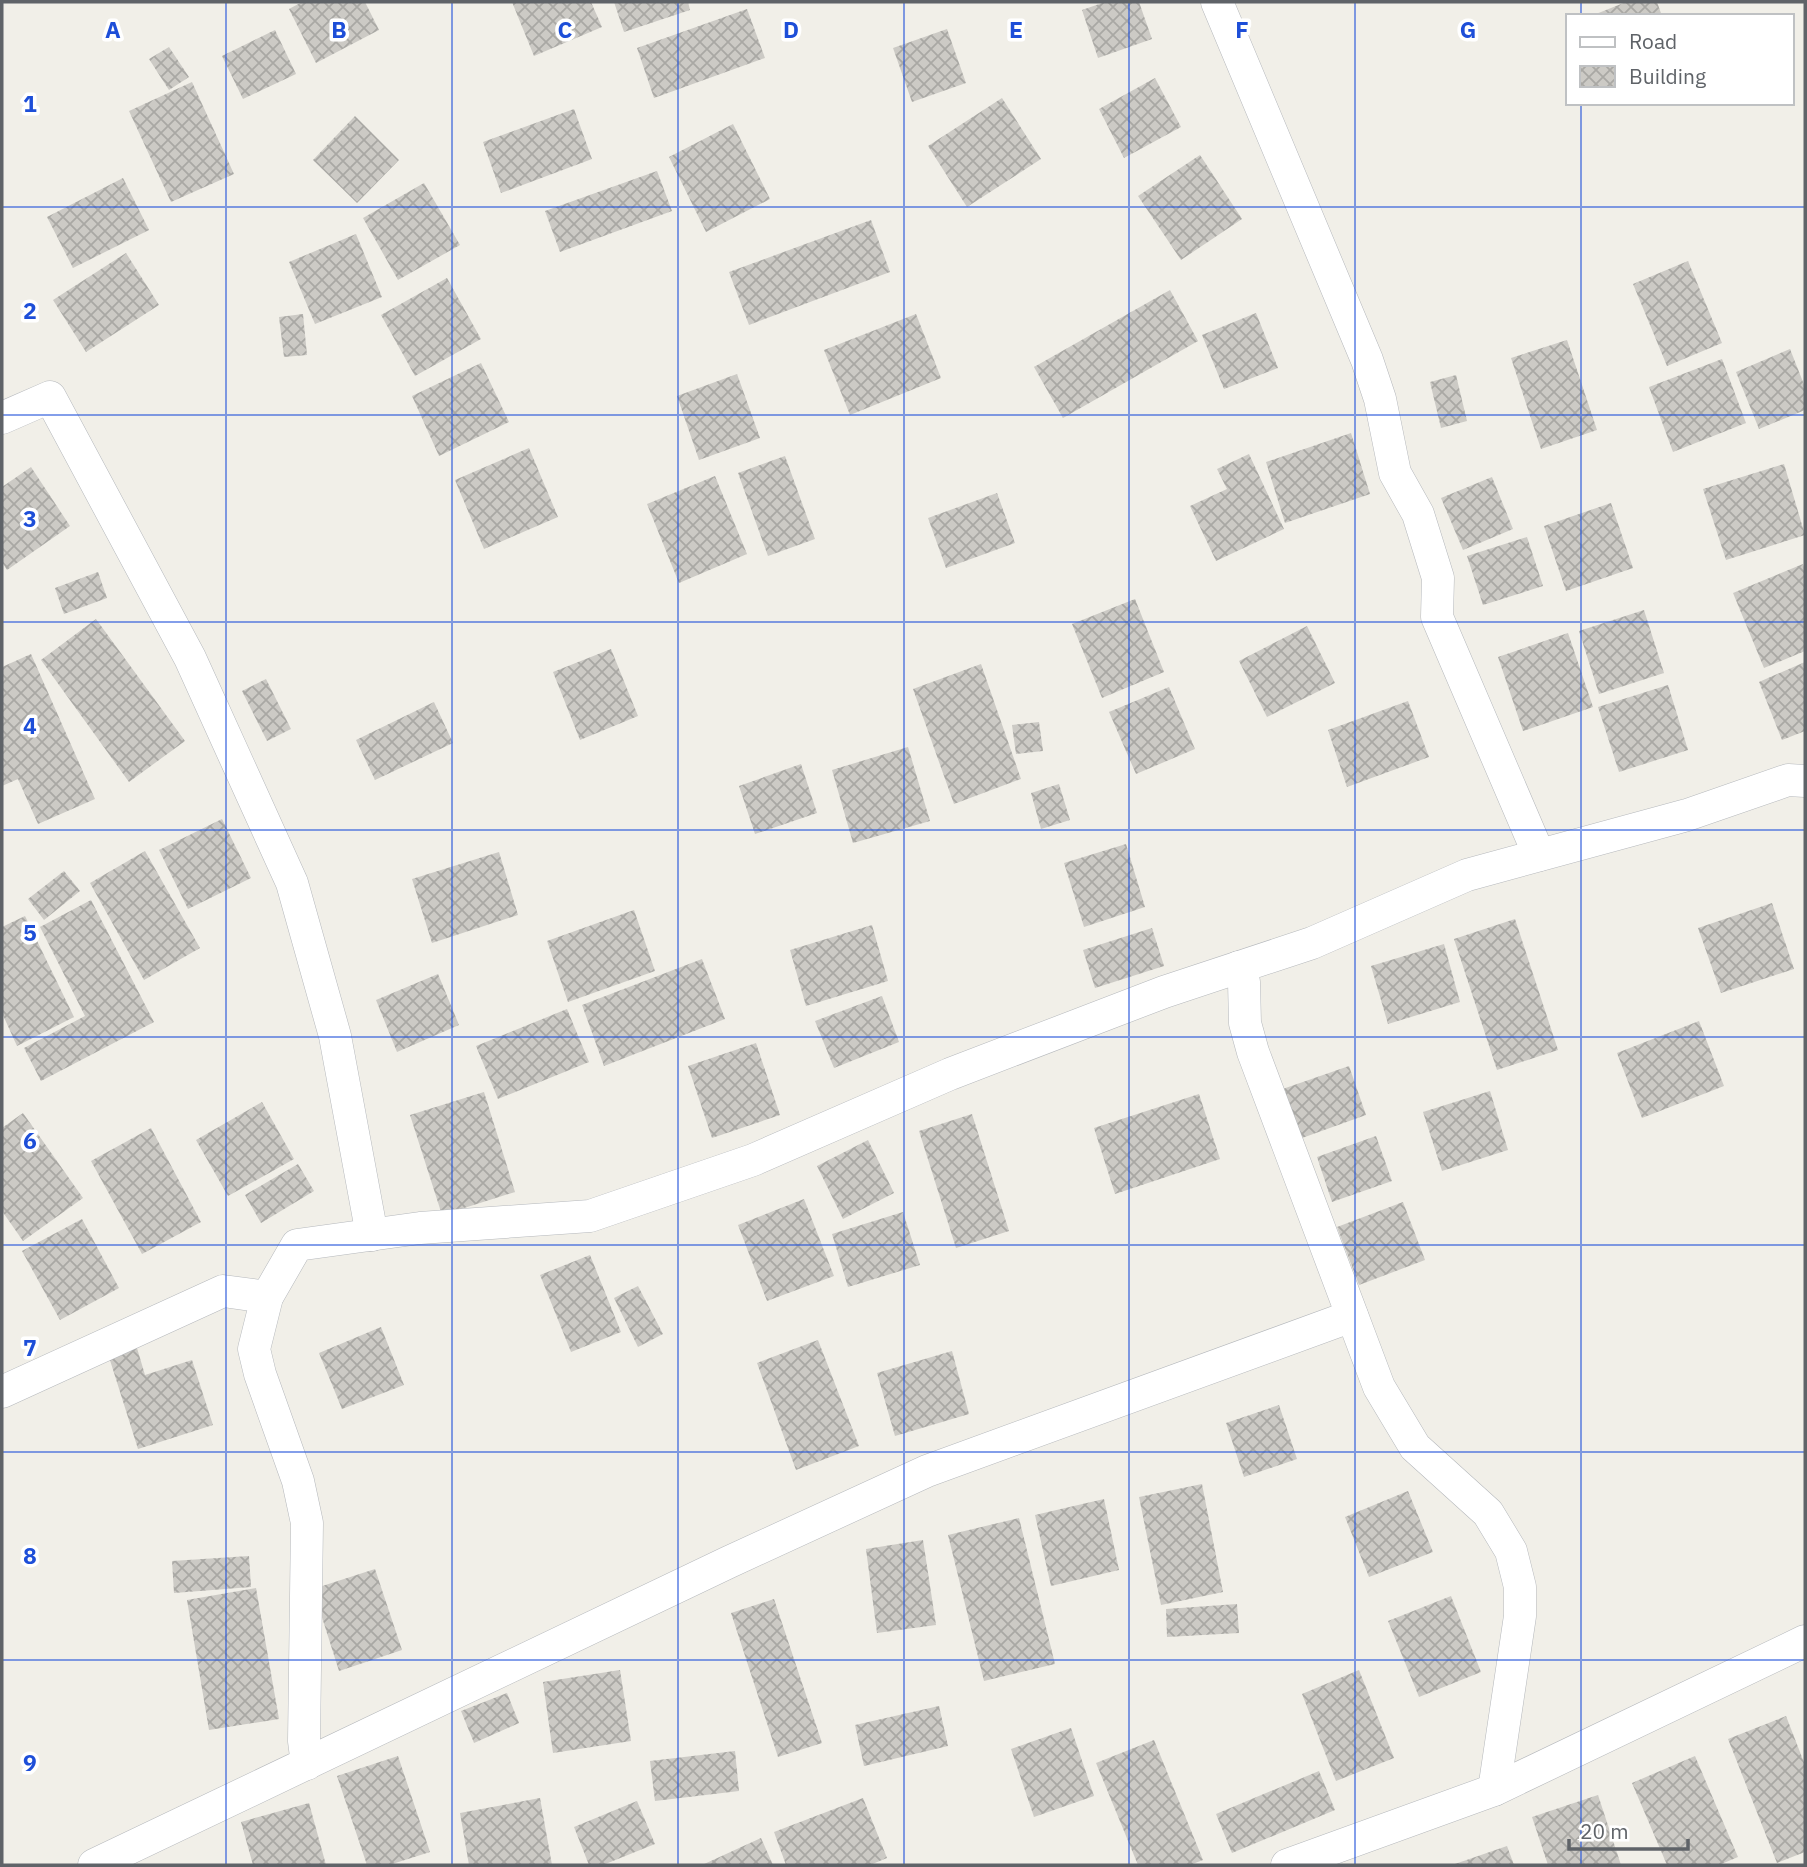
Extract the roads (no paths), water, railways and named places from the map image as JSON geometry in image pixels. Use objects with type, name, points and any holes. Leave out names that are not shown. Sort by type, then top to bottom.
[{"type":"street","points":[[1217,2],[1367,360],[1380,398],[1395,473],[1418,514],[1438,578],[1437,617],[1539,855]]},
{"type":"street","points":[[2,418],[50,397],[190,658],[287,871],[335,1036],[372,1235]]},
{"type":"street","points":[[307,1764],[304,1741],[307,1523],[298,1481],[260,1374],[254,1349],[267,1297],[297,1245],[420,1228],[590,1216],[753,1160],[950,1074],[1164,992],[1312,943],[1467,875],[1687,815],[1788,780],[1805,782]]},
{"type":"street","points":[[1239,967],[1244,982],[1245,1023],[1254,1052],[1378,1387],[1415,1447],[1489,1513],[1511,1552],[1520,1587],[1520,1616],[1494,1790]]},
{"type":"street","points":[[2,1392],[223,1291],[267,1297]]},
{"type":"street","points":[[94,1865],[729,1562],[927,1471],[1352,1315]]},
{"type":"street","points":[[1287,1865],[1494,1790],[1805,1642]]}]
